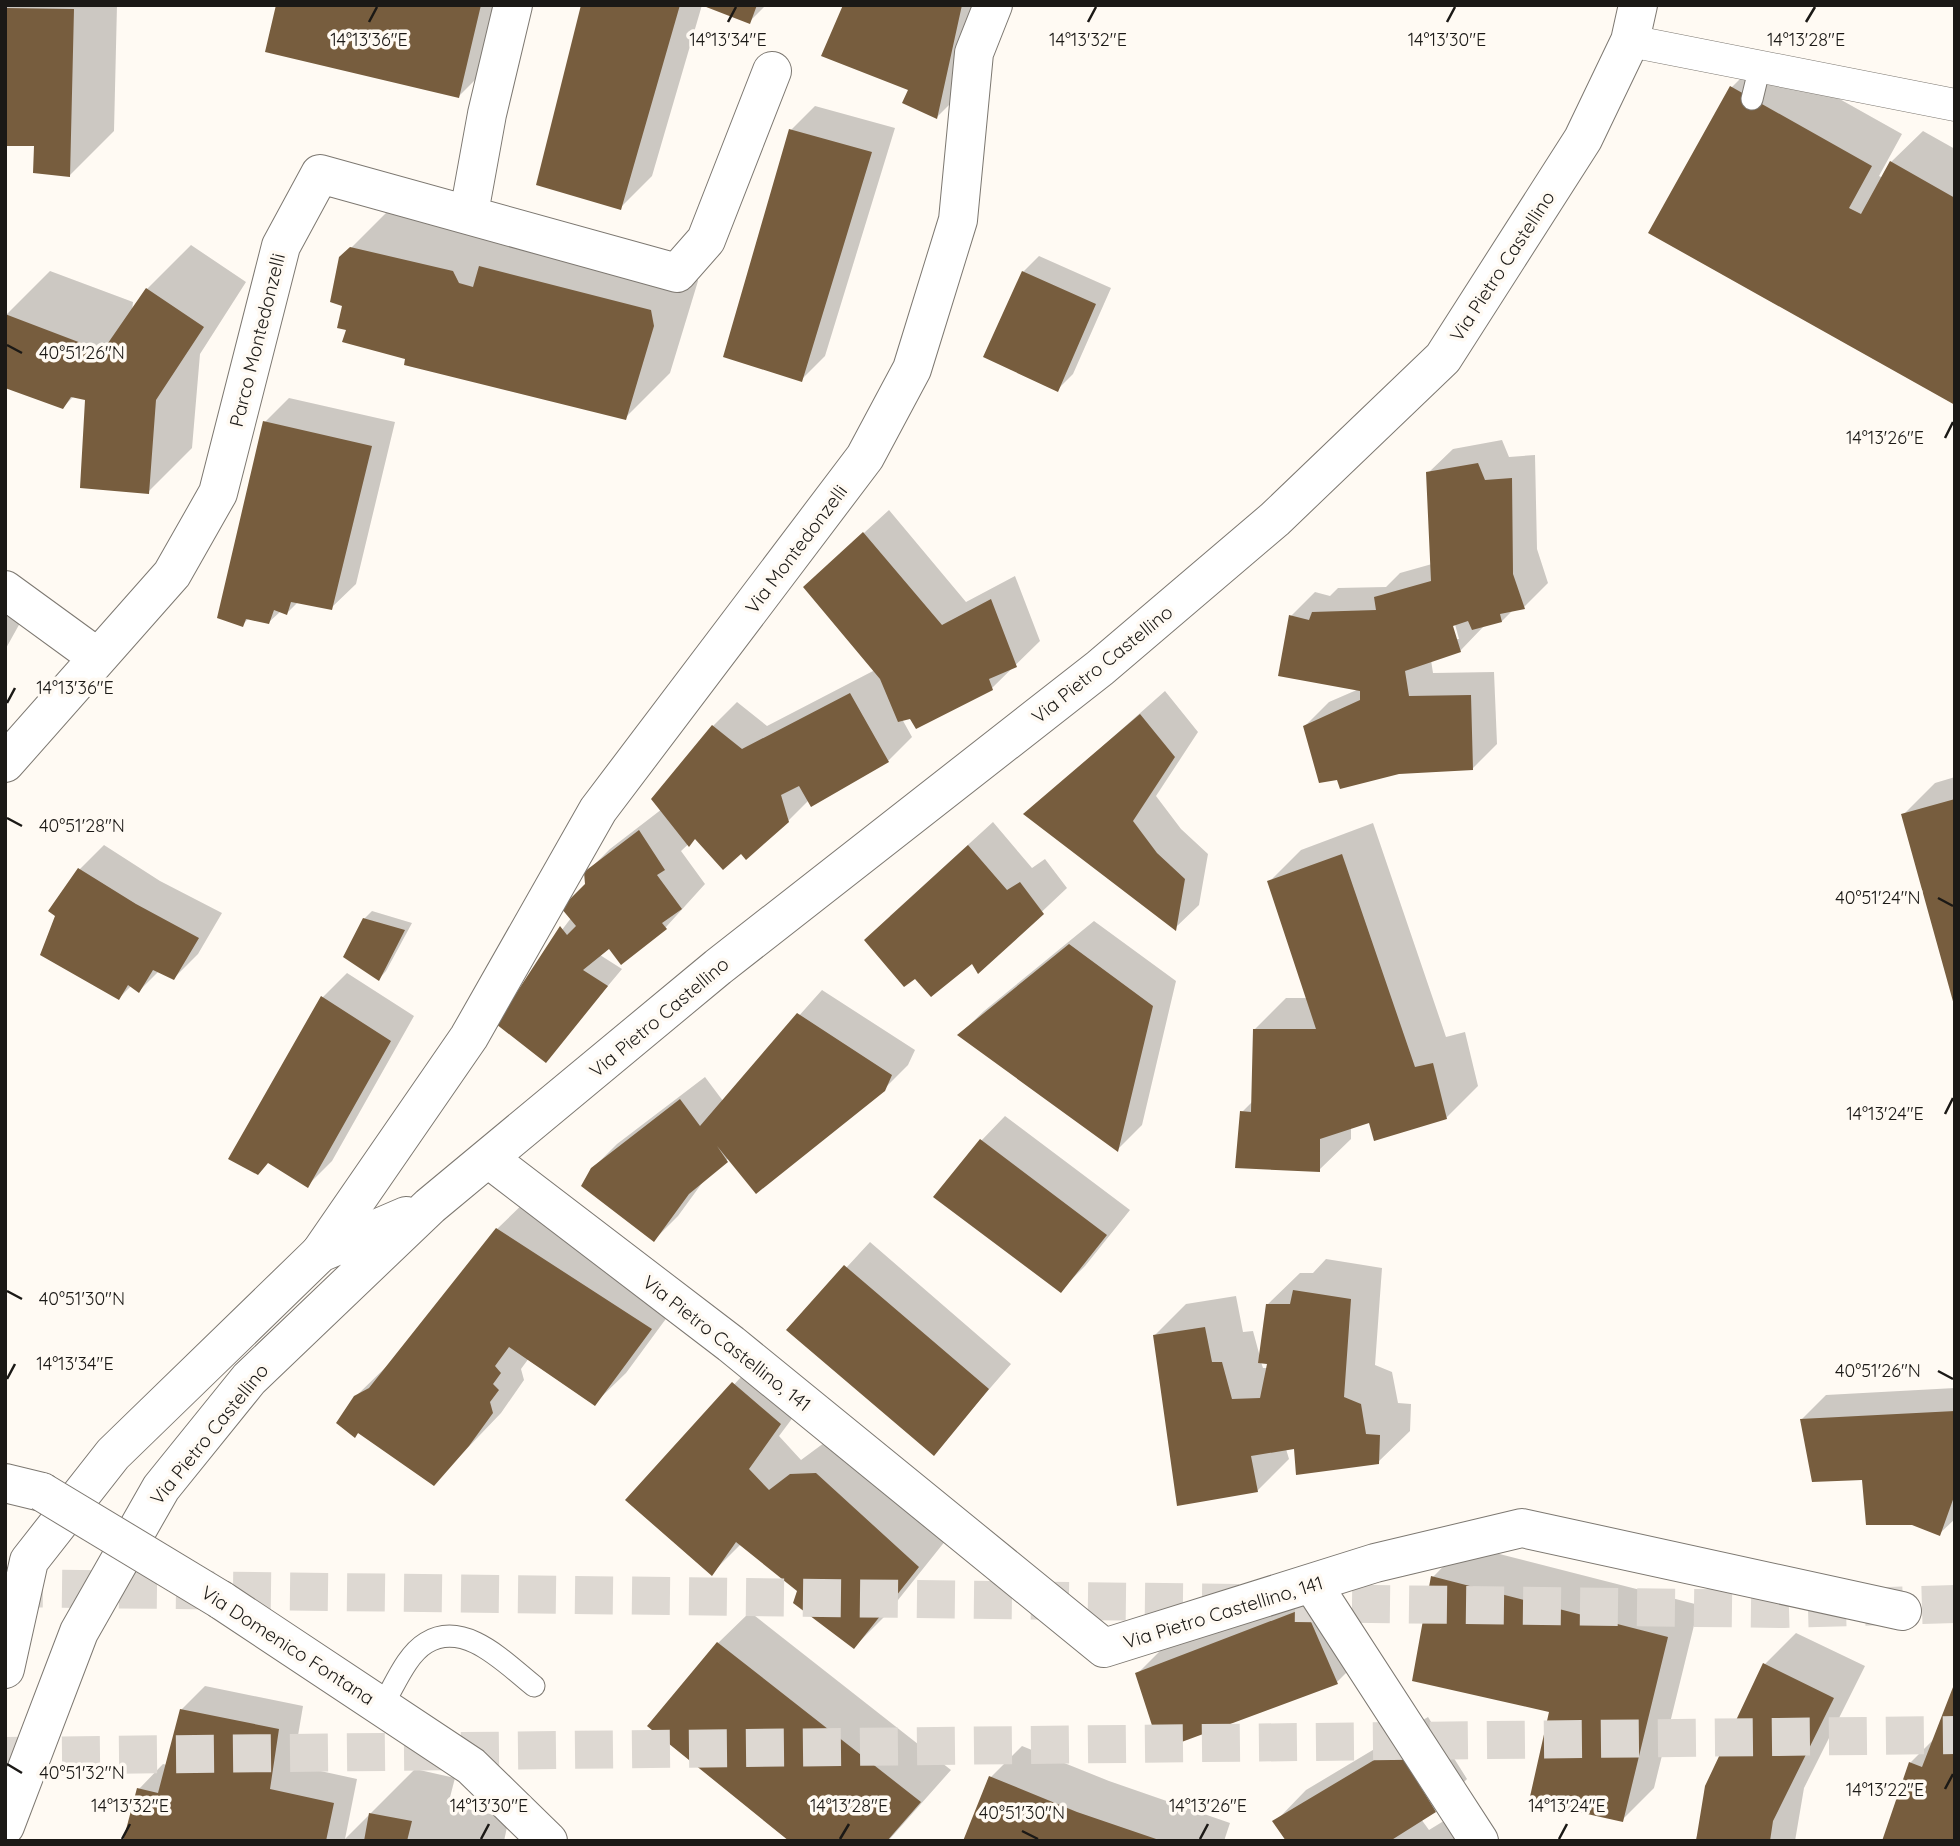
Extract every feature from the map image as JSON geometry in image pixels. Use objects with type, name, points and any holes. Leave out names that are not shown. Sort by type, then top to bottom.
[{"type":"street","points":[[513,5],[487,114],[469,214],[677,273],[706,240],[772,71]]},
{"type":"street","name":"Via Montedonzelli","points":[[469,1037],[598,810],[865,457],[912,369],[958,220],[974,53],[993,5]]},
{"type":"street","points":[[1634,23],[1955,105]]},
{"type":"street","name":"Via Pietro Castellino","points":[[5,1826],[79,1632],[161,1488],[249,1379],[430,1206],[718,967],[1100,668],[1275,519],[1443,358],[1583,139],[1634,23]]},
{"type":"street","name":"Parco Montedonzelli","points":[[5,763],[172,573],[218,493],[281,246],[320,174],[469,214]]},
{"type":"street","points":[[5,590],[97,657]]},
{"type":"street","name":"Via Pietro Castellino","points":[[5,1669],[29,1560],[113,1454],[320,1253],[469,1037]]},
{"type":"street","name":"Via Pietro Castellino, 141","points":[[489,1159],[732,1344],[1104,1648],[1313,1585],[1375,1563],[1522,1528],[1902,1611]]},
{"type":"street","name":"Via Pietro Castellino","points":[[320,1253],[430,1206]]},
{"type":"street","name":"Via Domenico Fontana","points":[[5,1483],[42,1492],[220,1600],[382,1706],[471,1766],[548,1841]]},
{"type":"street","points":[[1313,1585],[1479,1841]]},
{"type":"lane","points":[[1634,23],[1697,59],[1759,70],[1752,99]]},
{"type":"lane","points":[[382,1706],[411,1658],[426,1643],[454,1635],[484,1647],[534,1686]]},
{"type":"building","points":[[276,5],[481,5],[459,98],[265,52]]},
{"type":"building","points":[[581,5],[680,5],[621,210],[536,185]]},
{"type":"building","points":[[701,5],[757,5],[750,24]]},
{"type":"building","points":[[843,5],[962,5],[937,119],[902,103],[908,90],[821,56]]},
{"type":"building","points":[[5,8],[74,9],[70,177],[33,173],[34,146],[5,146]]},
{"type":"building","points":[[1730,86],[1872,166],[1849,208],[1861,214],[1890,161],[1955,198],[1955,405],[1648,233]]},
{"type":"building","points":[[789,129],[872,152],[802,382],[723,357]]},
{"type":"building","points":[[350,247],[453,271],[459,283],[473,287],[479,266],[651,310],[654,326],[626,420],[404,365],[405,359],[342,342],[346,330],[337,328],[342,306],[330,302],[339,257]]},
{"type":"building","points":[[1022,271],[1096,304],[1058,392],[983,357]]},
{"type":"building","points":[[146,288],[204,327],[156,400],[149,494],[80,488],[85,400],[71,397],[63,409],[5,388],[5,314],[89,346],[88,357],[97,359]]},
{"type":"building","points":[[263,421],[372,446],[332,610],[291,602],[287,615],[274,610],[269,624],[246,619],[243,627],[217,618]]},
{"type":"building","points":[[1478,463],[1485,480],[1512,478],[1513,574],[1525,609],[1500,614],[1502,622],[1472,630],[1468,621],[1453,626],[1461,652],[1405,671],[1409,696],[1471,695],[1473,770],[1399,774],[1340,789],[1337,780],[1319,783],[1303,726],[1360,700],[1360,691],[1278,676],[1289,615],[1309,620],[1312,612],[1376,610],[1374,597],[1431,581],[1426,472]]},
{"type":"building","points":[[863,532],[942,625],[991,599],[1017,667],[989,679],[993,690],[916,729],[910,719],[898,722],[880,679],[803,587]]},
{"type":"building","points":[[850,693],[889,762],[811,807],[799,786],[781,795],[789,822],[746,860],[741,854],[723,870],[695,839],[689,847],[651,799],[712,725],[742,749]]},
{"type":"building","points":[[1140,714],[1175,757],[1133,821],[1157,853],[1185,879],[1176,931],[1023,814]]},
{"type":"building","points":[[1955,799],[1955,1005],[1954,1005],[1901,814]]},
{"type":"building","points":[[639,830],[665,870],[657,875],[682,909],[662,923],[667,929],[621,965],[609,949],[583,970],[608,986],[546,1063],[496,1024],[560,926],[567,935],[576,926],[561,908],[585,884],[584,872]]},
{"type":"building","points":[[968,845],[1007,890],[1020,882],[1044,914],[978,974],[972,964],[931,997],[915,979],[904,987],[864,940]]},
{"type":"building","points":[[1342,854],[1415,1067],[1433,1063],[1447,1119],[1374,1141],[1369,1123],[1320,1139],[1320,1172],[1235,1168],[1240,1111],[1251,1112],[1253,1029],[1316,1029],[1267,881]]},
{"type":"building","points":[[78,868],[136,904],[199,938],[174,980],[153,970],[139,993],[128,985],[119,1000],[40,955],[55,916],[48,911]]},
{"type":"building","points":[[363,918],[405,930],[379,981],[343,957]]},
{"type":"building","points":[[1069,944],[1153,1006],[1118,1152],[957,1035]]},
{"type":"building","points":[[321,996],[391,1041],[308,1188],[268,1163],[258,1175],[228,1159]]},
{"type":"building","points":[[797,1013],[892,1075],[885,1091],[756,1194],[717,1146],[728,1162],[689,1194],[654,1242],[581,1186],[591,1168],[680,1099],[700,1126]]},
{"type":"building","points":[[980,1139],[1107,1235],[1061,1293],[933,1197]]},
{"type":"building","points":[[496,1228],[652,1329],[595,1406],[509,1347],[495,1366],[501,1373],[493,1384],[499,1390],[490,1402],[493,1413],[434,1486],[358,1433],[355,1438],[336,1423],[354,1396],[369,1388]]},
{"type":"building","points":[[844,1265],[989,1389],[934,1456],[786,1330]]},
{"type":"building","points":[[1293,1290],[1351,1299],[1344,1397],[1361,1404],[1366,1434],[1380,1435],[1379,1464],[1296,1475],[1294,1449],[1251,1456],[1258,1492],[1177,1506],[1153,1335],[1205,1327],[1212,1362],[1222,1362],[1232,1399],[1260,1398],[1267,1364],[1258,1363],[1266,1304],[1290,1304]]},
{"type":"building","points":[[732,1382],[781,1424],[749,1469],[769,1490],[790,1474],[816,1473],[919,1567],[854,1649],[793,1603],[797,1591],[736,1542],[712,1576],[625,1500]]},
{"type":"building","points":[[1955,1411],[1955,1494],[1940,1536],[1912,1525],[1866,1525],[1862,1480],[1812,1482],[1800,1419]]},
{"type":"building","points":[[1431,1576],[1668,1637],[1623,1822],[1529,1801],[1549,1712],[1412,1681]]},
{"type":"building","points":[[1305,1608],[1338,1684],[1160,1750],[1135,1673]]},
{"type":"building","points":[[717,1642],[921,1802],[887,1841],[789,1841],[647,1726]]},
{"type":"building","points":[[1763,1663],[1834,1698],[1773,1821],[1770,1841],[1696,1841],[1705,1786]]},
{"type":"building","points":[[1955,1682],[1955,1841],[1882,1841],[1909,1762],[1922,1767]]},
{"type":"building","points":[[180,1709],[279,1729],[270,1789],[334,1803],[326,1841],[123,1841],[137,1788],[158,1793]]},
{"type":"building","points":[[1396,1747],[1436,1812],[1390,1841],[1286,1841],[1272,1821]]},
{"type":"building","points":[[989,1776],[1077,1812],[1162,1841],[963,1841]]},
{"type":"building","points":[[369,1813],[412,1821],[407,1841],[364,1841]]},
{"type":"tunnel","points":[[5,1588],[1239,1603]]},
{"type":"tunnel","points":[[1295,1603],[1784,1609],[1955,1604]]},
{"type":"tunnel","points":[[5,1756],[1955,1735]]}]
